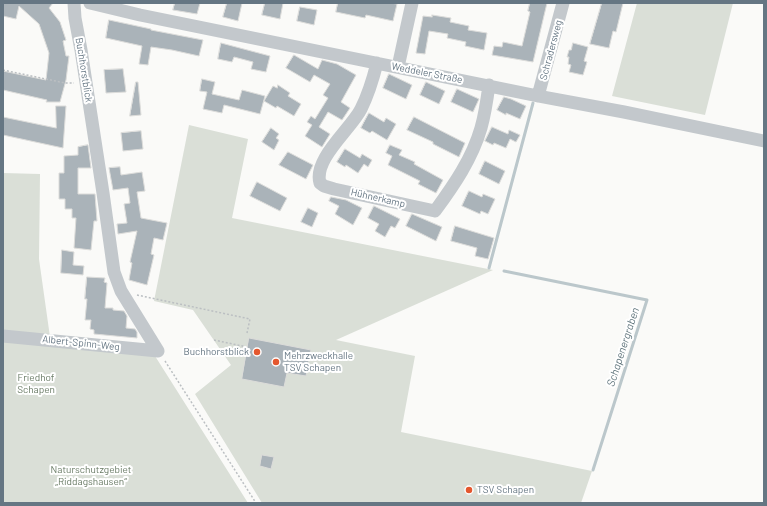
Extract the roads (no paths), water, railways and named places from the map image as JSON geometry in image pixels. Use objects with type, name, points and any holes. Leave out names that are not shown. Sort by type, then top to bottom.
[{"type":"street","name":"Buchhorstblick","points":[[74,3],[74,18],[104,194],[114,272],[121,291],[158,351]]},
{"type":"street","name":"Weddeler Straße","points":[[90,3],[140,15],[764,141]]},
{"type":"street","points":[[398,67],[412,3]]},
{"type":"street","name":"Schradersweg","points":[[538,96],[563,3]]},
{"type":"street","name":"Hühnerkamp","points":[[377,63],[369,90],[360,110],[353,122],[337,139],[320,170],[318,177],[320,183],[324,186],[435,211],[455,184],[473,148],[482,127],[489,86]]},
{"type":"street","name":"Albert-Spinn-Weg","points":[[3,336],[158,351]]},
{"type":"waterway","name":"Schapenergraben","points":[[489,268],[533,103]]},
{"type":"waterway","name":"Schapenergraben","points":[[504,271],[647,300],[593,470]]},
{"type":"place","name":"Buchhorstblick","points":[[257,352]]},
{"type":"place","name":"Mehrzweckhalle TSV Schapen","points":[[276,362]]},
{"type":"place","name":"TSV Schapen","points":[[469,490]]},
{"type":"park label","name":"Friedhof Schapen","points":[[36,384]]},
{"type":"park label","name":"Naturschutzgebiet „Riddagshausen“","points":[[91,476]]}]
